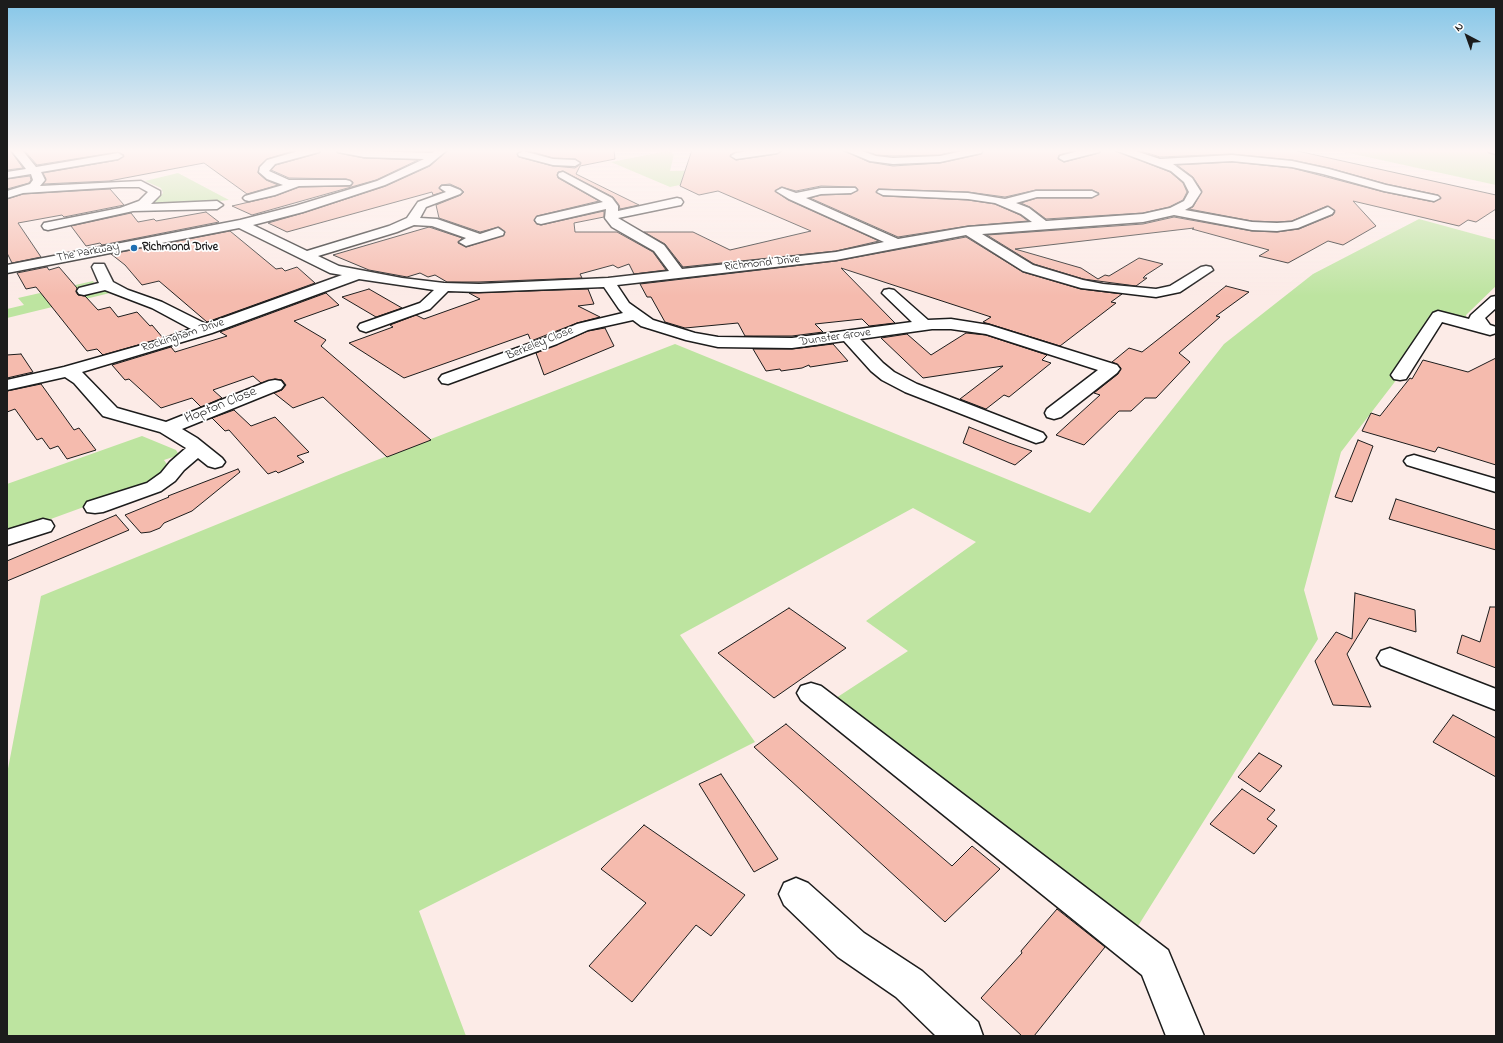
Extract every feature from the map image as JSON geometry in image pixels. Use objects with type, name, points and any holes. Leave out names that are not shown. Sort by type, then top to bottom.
[{"type":"street","points":[[48,226],[67,225],[132,208],[151,199]]},
{"type":"street","name":"The Parkway","points":[[7,269],[241,224],[331,199]]},
{"type":"street","points":[[412,221],[422,205],[439,199]]},
{"type":"street","points":[[605,199],[608,200],[616,224],[659,248],[678,273]]},
{"type":"street","points":[[798,199],[898,244]]},
{"type":"street","points":[[807,203],[824,199]]},
{"type":"street","points":[[984,199],[1005,202],[1024,211],[1044,226]]},
{"type":"street","points":[[1005,202],[1018,199]]},
{"type":"street","name":"Richmond Drive","points":[[241,224],[335,270],[356,275],[444,287],[519,288],[608,282],[836,256],[968,231],[1143,218],[1174,212],[1188,203],[1191,199]]},
{"type":"street","points":[[542,220],[677,202]]},
{"type":"street","points":[[132,208],[217,205]]},
{"type":"street","points":[[1174,212],[1252,226],[1269,227],[1294,225],[1324,213],[1304,210]]},
{"type":"street","points":[[304,256],[393,229],[412,221],[433,222],[480,238]]},
{"type":"street","points":[[968,231],[1028,268],[1081,284],[1133,292],[1156,293],[1175,289],[1202,272],[1179,270]]},
{"type":"street","points":[[465,242],[498,232]]},
{"type":"street","name":"Rockingham Drive","points":[[7,385],[68,371],[169,342],[356,275]]},
{"type":"street","points":[[84,291],[103,276],[123,293],[157,305],[206,330]]},
{"type":"street","name":"Dunster Grove","points":[[608,282],[624,306],[634,315],[668,330],[692,337],[718,342],[772,344],[849,336],[924,325],[951,324],[989,330],[1083,353],[1111,369],[1054,413]]},
{"type":"street","points":[[366,327],[425,306],[435,298],[444,287]]},
{"type":"street","points":[[889,294],[924,325]]},
{"type":"street","points":[[1490,330],[1476,318],[1496,300]]},
{"type":"street","name":"Berkeley Close","points":[[448,379],[551,342],[583,327],[634,315]]},
{"type":"street","points":[[1400,375],[1438,316],[1490,330]]},
{"type":"street","points":[[849,336],[876,375],[1036,437]]},
{"type":"street","points":[[68,371],[80,379],[110,412],[167,428],[198,448],[215,462]]},
{"type":"street","name":"Hopton Close","points":[[167,428],[274,385]]},
{"type":"street","points":[[95,507],[154,487],[168,477],[177,466],[198,448]]},
{"type":"street","points":[[1414,460],[1462,485],[1496,486]]},
{"type":"street","points":[[7,538],[43,526]]},
{"type":"street","points":[[1390,658],[1496,700]]},
{"type":"street","points":[[811,693],[1154,963],[1185,1036]]},
{"type":"street","points":[[796,894],[851,944],[909,984],[964,1036]]},
{"type":"green space","points":[[157,199],[226,199],[229,200],[175,206],[152,204]]},
{"type":"green space","points":[[1419,219],[1496,240],[1496,286],[1466,315],[1467,325],[1443,319],[1341,452],[1304,590],[1318,639],[1138,926],[836,698],[908,651],[866,621],[976,542],[913,508],[680,635],[755,742],[419,911],[466,1036],[7,1036],[7,774],[41,596],[341,474],[675,344],[1090,513],[1224,344],[1313,274]]},
{"type":"green space","points":[[93,281],[95,284],[110,293],[7,318],[7,309],[24,305],[18,298]]},
{"type":"green space","points":[[142,436],[176,450],[179,455],[164,460],[170,469],[155,481],[7,535],[7,484]]},
{"type":"building","points":[[7,199],[118,199],[124,205],[64,217],[62,215],[18,223],[41,257],[12,263],[7,253]]},
{"type":"building","points":[[264,199],[310,199],[252,215],[232,206]]},
{"type":"building","points":[[347,199],[408,199],[287,232],[268,223]]},
{"type":"building","points":[[452,199],[595,199],[599,201],[537,216],[534,221],[541,225],[604,211],[604,217],[574,223],[575,232],[617,232],[653,252],[666,270],[634,274],[629,264],[618,268],[613,265],[580,274],[582,278],[447,282],[435,275],[428,277],[420,273],[407,277],[369,270],[333,255],[429,227],[462,238],[458,243],[466,247],[504,235],[505,232],[499,227],[480,232],[439,218],[436,205]]},
{"type":"building","points":[[614,199],[626,199],[639,205],[620,209]]},
{"type":"building","points":[[736,199],[786,199],[879,241],[836,251],[683,267],[665,244],[644,232],[693,232],[730,250],[811,231]]},
{"type":"building","points":[[812,199],[968,200],[995,204],[1020,215],[1028,221],[968,226],[898,237]]},
{"type":"building","points":[[1035,199],[1184,199],[1169,207],[1143,213],[1046,219],[1030,207],[1021,203]]},
{"type":"building","points":[[1198,199],[1417,199],[1434,202],[1440,199],[1496,199],[1496,209],[1476,222],[1468,220],[1459,226],[1353,201],[1376,226],[1343,245],[1328,241],[1288,263],[1259,256],[1269,250],[1192,229],[1194,228],[1015,249],[1081,268],[1098,279],[1105,275],[1109,276],[1139,258],[1163,264],[1146,275],[1143,278],[1147,278],[1136,286],[1083,279],[1034,264],[987,235],[1143,224],[1174,217],[1252,231],[1277,232],[1299,229],[1333,215],[1335,212],[1327,206],[1292,221],[1252,221],[1189,209],[1193,207]]},
{"type":"building","points":[[206,212],[219,222],[102,245],[100,243],[86,246],[71,226],[131,213],[138,222],[154,219],[156,221]]},
{"type":"building","points":[[230,231],[276,269],[282,268],[285,271],[297,267],[315,283],[207,322],[159,281],[142,285],[125,265],[111,254]]},
{"type":"building","points":[[966,237],[1023,272],[1081,289],[1122,294],[1111,302],[1116,303],[1060,346],[983,322],[991,317],[841,268],[895,323],[869,326],[862,319],[815,324],[823,332],[792,336],[745,336],[738,323],[685,328],[665,322],[651,297],[647,297],[640,284],[836,261]]},
{"type":"building","points":[[47,267],[49,270],[59,267],[77,288],[76,292],[78,295],[85,296],[98,310],[110,307],[118,317],[137,312],[150,326],[152,325],[163,338],[103,355],[97,349],[87,351],[36,287],[26,289],[17,273]]},
{"type":"building","points":[[1226,286],[1249,292],[1216,316],[1220,317],[1179,353],[1190,362],[1156,398],[1145,398],[1131,411],[1119,411],[1084,445],[1056,435],[1100,395],[1094,393],[1118,374],[1121,368],[1112,362],[1129,348],[1142,352]]},
{"type":"building","points":[[369,289],[402,308],[376,317],[342,297]]},
{"type":"building","points":[[588,289],[594,304],[578,306],[600,317],[577,323],[531,341],[528,334],[404,378],[349,343],[393,327],[390,325],[416,315],[424,319],[480,299],[469,293]]},
{"type":"building","points":[[326,293],[339,305],[294,321],[326,340],[321,346],[431,440],[387,457],[323,397],[293,408],[274,393],[282,390],[286,385],[282,380],[275,379],[261,383],[253,376],[213,390],[222,398],[201,407],[192,398],[161,408],[129,379],[125,380],[112,365],[171,347],[175,352],[227,336],[220,332]]},
{"type":"building","points":[[605,328],[614,346],[544,375],[536,353],[588,331]]},
{"type":"building","points":[[966,333],[986,335],[1047,355],[1042,360],[1051,363],[1009,397],[1004,395],[986,409],[960,399],[1003,366],[923,378],[881,338],[907,334],[931,355]]},
{"type":"building","points":[[833,344],[848,361],[810,367],[809,365],[802,368],[781,371],[780,369],[766,371],[753,349],[792,349]]},
{"type":"building","points":[[21,354],[33,372],[7,378],[7,355]]},
{"type":"building","points":[[1496,358],[1496,465],[1438,447],[1435,452],[1362,431],[1371,413],[1380,416],[1410,378],[1412,379],[1423,360],[1468,372]]},
{"type":"building","points":[[41,384],[74,430],[79,428],[96,450],[67,459],[58,446],[50,449],[42,438],[37,440],[15,409],[7,412],[7,391]]},
{"type":"building","points":[[234,410],[251,426],[275,417],[309,452],[297,456],[304,462],[278,473],[276,471],[268,474],[229,430],[225,431],[212,418]]},
{"type":"building","points":[[969,427],[1032,451],[1015,465],[963,443]]},
{"type":"building","points":[[1358,440],[1373,446],[1352,502],[1335,497]]},
{"type":"building","points":[[238,469],[240,472],[192,511],[164,523],[160,528],[150,532],[141,533],[125,515],[169,497],[168,496]]},
{"type":"building","points":[[1396,499],[1496,530],[1496,550],[1389,519]]},
{"type":"building","points":[[116,515],[129,530],[7,581],[7,561]]},
{"type":"building","points":[[1355,593],[1415,610],[1416,632],[1369,618],[1347,654],[1371,707],[1333,705],[1315,661],[1336,632],[1352,639]]},
{"type":"building","points":[[1490,607],[1496,607],[1496,668],[1457,653],[1462,635],[1480,642]]},
{"type":"building","points":[[789,608],[846,648],[774,698],[718,653]]},
{"type":"building","points":[[1453,715],[1496,738],[1496,777],[1433,742]]},
{"type":"building","points":[[786,724],[952,866],[972,846],[1000,869],[945,922],[754,747]]},
{"type":"building","points":[[1259,753],[1282,766],[1260,792],[1238,777]]},
{"type":"building","points":[[721,774],[778,859],[754,872],[699,784]]},
{"type":"building","points":[[1242,789],[1275,810],[1267,819],[1277,826],[1254,854],[1210,824]]},
{"type":"building","points":[[644,825],[745,895],[711,936],[696,925],[632,1002],[589,966],[646,903],[601,869]]},
{"type":"building","points":[[1057,909],[1105,947],[1034,1036],[1022,1036],[981,998],[1022,953],[1021,951]]},
{"type":"place","name":"Richmond Drive","points":[[134,248]]}]
